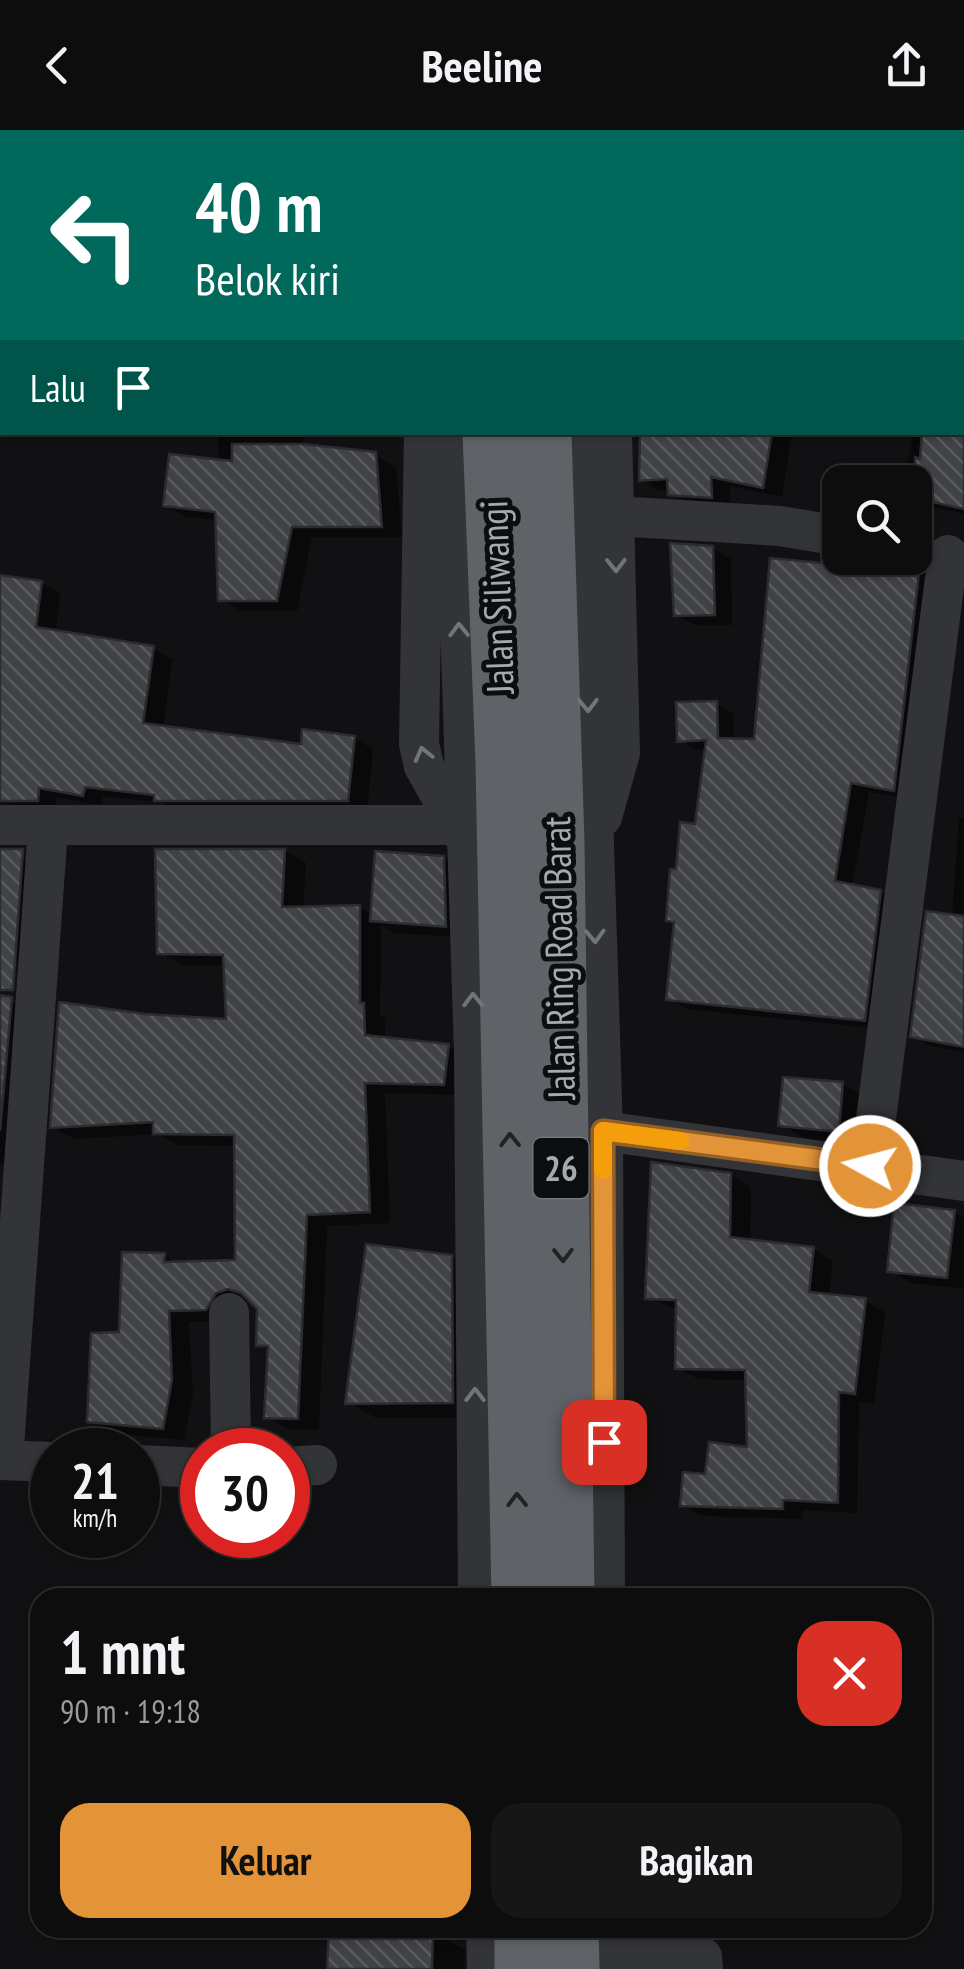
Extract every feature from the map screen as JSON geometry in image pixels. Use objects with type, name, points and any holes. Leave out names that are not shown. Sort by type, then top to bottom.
[{"type":"highway","name":"Jalan Siliwangi","points":[[482,762],[490,435]]},
{"type":"highway","name":"Jalan Siliwangi","points":[[544,435],[554,738]]},
{"type":"highway","name":"Jalan Ring Road Barat","points":[[554,738],[574,841],[567,1588]]},
{"type":"highway","name":"Jalan Ring Road Barat","points":[[482,762],[475,838],[518,1588]]},
{"type":"highway","points":[[522,1938],[522,1969]]},
{"type":"street","points":[[424,435],[418,744],[424,766],[475,838],[478,1588]]},
{"type":"street","points":[[454,435],[482,762]]},
{"type":"street","points":[[581,435],[589,780],[574,841],[603,1131],[605,1588]]},
{"type":"street","points":[[574,841],[609,805],[620,754],[612,435]]},
{"type":"street","points":[[615,516],[780,526],[822,533]]},
{"type":"street","points":[[870,1166],[942,554]]},
{"type":"street","points":[[0,825],[475,838]]},
{"type":"street","points":[[30,1461],[1,1460],[48,828]]},
{"type":"street","points":[[603,1131],[964,1181]]},
{"type":"street","points":[[229,1313],[231,1428]]},
{"type":"street","points":[[486,1938],[486,1969]]},
{"type":"street","points":[[592,1950],[702,1956],[703,1969]]},
{"type":"building","points":[[640,435],[772,435],[763,488],[711,477],[712,498],[668,495],[667,479],[639,481]]},
{"type":"building","points":[[922,435],[964,435],[964,509],[932,502],[932,465],[915,465],[915,457],[920,459]]},
{"type":"building","points":[[232,444],[303,444],[376,452],[382,527],[292,527],[277,601],[218,601],[215,512],[163,506],[169,454],[232,461]]},
{"type":"building","points":[[670,543],[713,546],[715,615],[674,616]]},
{"type":"building","points":[[770,558],[821,563],[822,558],[822,575],[919,575],[894,791],[851,783],[835,881],[881,890],[865,1021],[666,1000],[674,922],[666,921],[670,869],[676,869],[680,822],[695,824],[706,740],[677,742],[676,702],[717,701],[718,738],[754,739]]},
{"type":"building","points":[[0,575],[42,581],[36,627],[154,646],[143,723],[301,744],[302,729],[355,736],[348,801],[154,801],[154,795],[85,787],[83,796],[39,788],[38,801],[0,801]]},
{"type":"building","points":[[0,849],[23,849],[13,990],[0,990]]},
{"type":"building","points":[[155,849],[285,849],[282,907],[360,905],[360,1003],[364,1003],[365,1035],[449,1044],[444,1085],[365,1083],[370,1212],[307,1215],[298,1419],[264,1418],[268,1346],[256,1346],[257,1309],[241,1293],[228,1289],[216,1293],[206,1310],[169,1311],[172,1380],[163,1429],[87,1422],[91,1333],[119,1332],[122,1252],[165,1253],[164,1262],[235,1260],[234,1135],[153,1134],[153,1122],[50,1128],[59,1002],[145,1014],[226,1019],[223,955],[157,954]]},
{"type":"building","points":[[375,851],[444,856],[446,927],[370,921]]},
{"type":"building","points":[[926,911],[964,916],[964,1047],[910,1037]]},
{"type":"building","points":[[0,995],[12,997],[0,1131]]},
{"type":"building","points":[[783,1077],[843,1082],[839,1132],[778,1126]]},
{"type":"building","points":[[651,1162],[731,1173],[730,1237],[814,1247],[809,1292],[866,1298],[855,1394],[839,1392],[838,1503],[783,1500],[783,1509],[680,1506],[683,1472],[705,1474],[709,1442],[747,1447],[745,1370],[675,1369],[676,1300],[645,1299]]},
{"type":"building","points":[[894,1203],[955,1210],[947,1278],[887,1272]]},
{"type":"building","points":[[366,1244],[452,1255],[453,1403],[345,1404]]},
{"type":"building","points":[[329,1938],[433,1938],[432,1969],[327,1969]]},
{"type":"slow traffic","points":[[603,1170],[603,1131],[680,1141]]},
{"type":"route","points":[[604,1442],[603,1131],[870,1166]]}]
